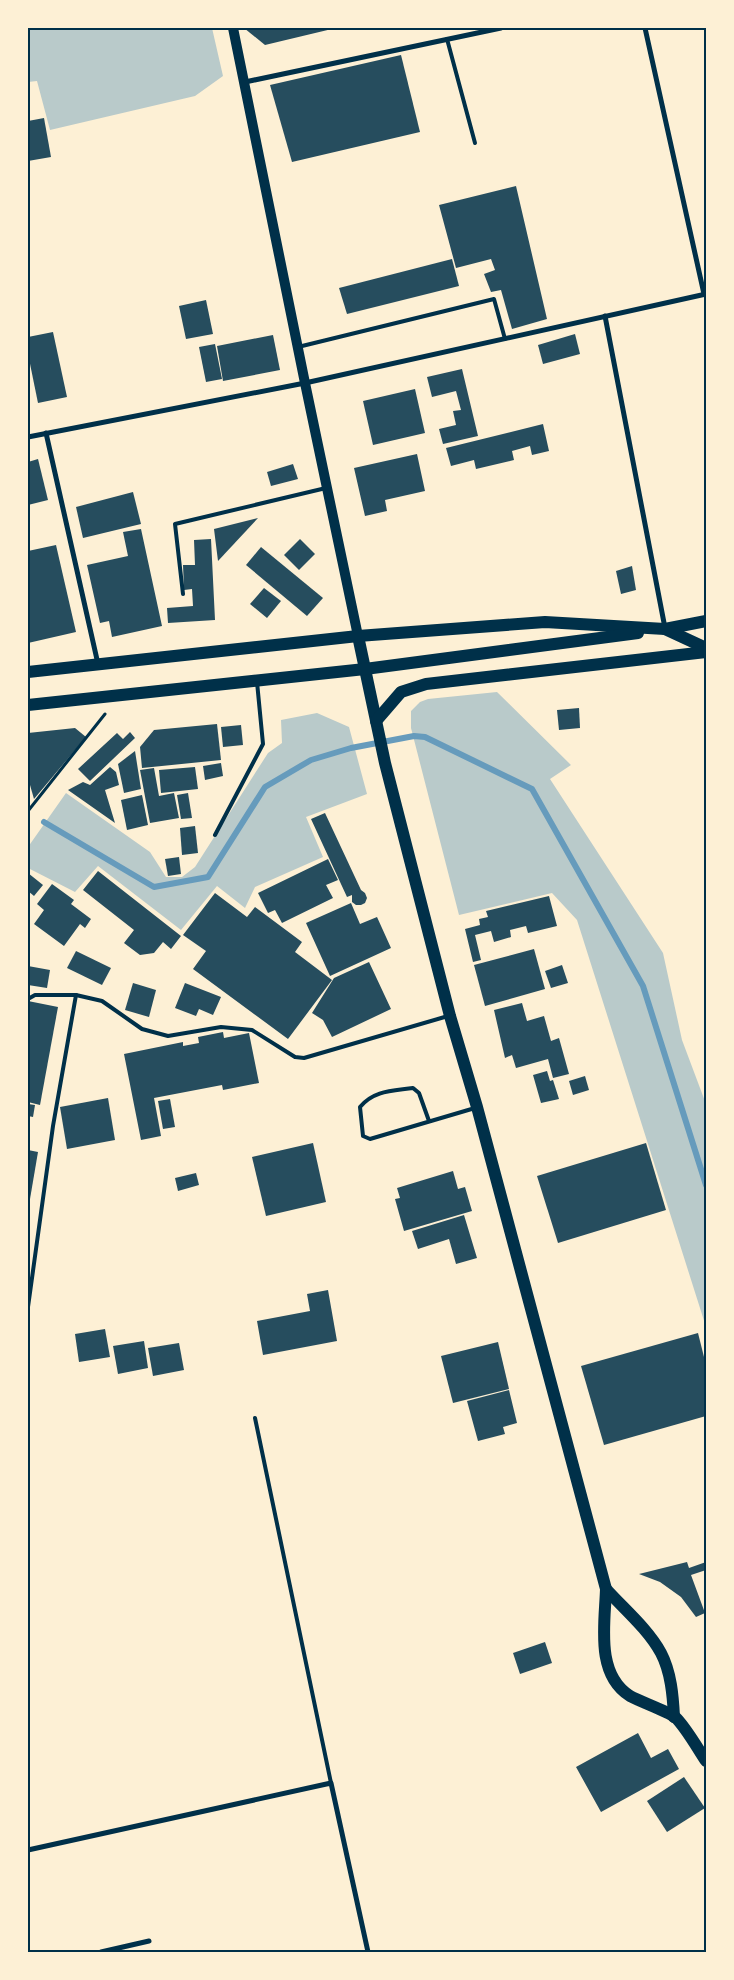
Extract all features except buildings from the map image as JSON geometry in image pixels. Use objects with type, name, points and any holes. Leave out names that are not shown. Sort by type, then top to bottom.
[{"type":"main road","points":[[233,28],[385,763],[450,1016],[477,1107],[606,1589],[604,1648],[608,1665],[616,1682],[627,1694],[674,1717],[706,1761]]},
{"type":"main road","points":[[28,704],[365,669],[665,629],[706,621]]},
{"type":"main road","points":[[28,672],[358,636],[545,622],[665,629],[706,648]]},
{"type":"main road","points":[[376,721],[401,692],[426,684],[706,652]]},
{"type":"main road","points":[[606,1589],[650,1637],[661,1653],[668,1672],[674,1717]]},
{"type":"street","points":[[245,82],[501,28]]},
{"type":"street","points":[[28,437],[305,383],[705,294],[645,28]]},
{"type":"street","points":[[605,316],[665,629]]},
{"type":"street","points":[[46,433],[98,664]]},
{"type":"street","points":[[28,1850],[331,1783],[368,1952]]},
{"type":"street","points":[[101,1952],[149,1941]]},
{"type":"lane","points":[[447,39],[475,143]]},
{"type":"lane","points":[[298,347],[494,299],[505,339]]},
{"type":"lane","points":[[183,594],[175,524],[327,488]]},
{"type":"lane","points":[[215,835],[264,744],[257,681]]},
{"type":"lane","points":[[28,999],[36,995],[76,995],[102,1001],[142,1029],[168,1036],[221,1027],[252,1030],[295,1057],[304,1058],[450,1016]]},
{"type":"lane","points":[[28,1307],[53,1126],[76,995]]},
{"type":"lane","points":[[429,1121],[419,1093],[413,1088],[378,1093],[367,1099],[360,1107],[363,1136],[370,1139],[477,1107]]},
{"type":"lane","points":[[255,1418],[331,1783]]},
{"type":"path","points":[[28,811],[120,695]]},
{"type":"shaded area","points":[[28,28],[212,28],[223,76],[195,96],[50,130],[37,81],[28,82]]},
{"type":"shaded area","points":[[497,692],[571,765],[550,779],[663,953],[682,1040],[706,1104],[706,1327],[577,920],[552,893],[459,915],[411,728],[411,711],[420,702],[428,699]]},
{"type":"shaded area","points":[[317,713],[349,727],[367,794],[306,817],[323,857],[255,887],[245,908],[217,886],[181,930],[98,866],[75,892],[28,868],[28,847],[66,793],[150,852],[166,877],[182,877],[195,867],[268,753],[282,743],[281,720]]},
{"type":"waterway","points":[[44,822],[154,887],[208,877],[265,787],[311,760],[351,748],[414,736],[425,737],[532,789],[643,986],[706,1185]]}]
